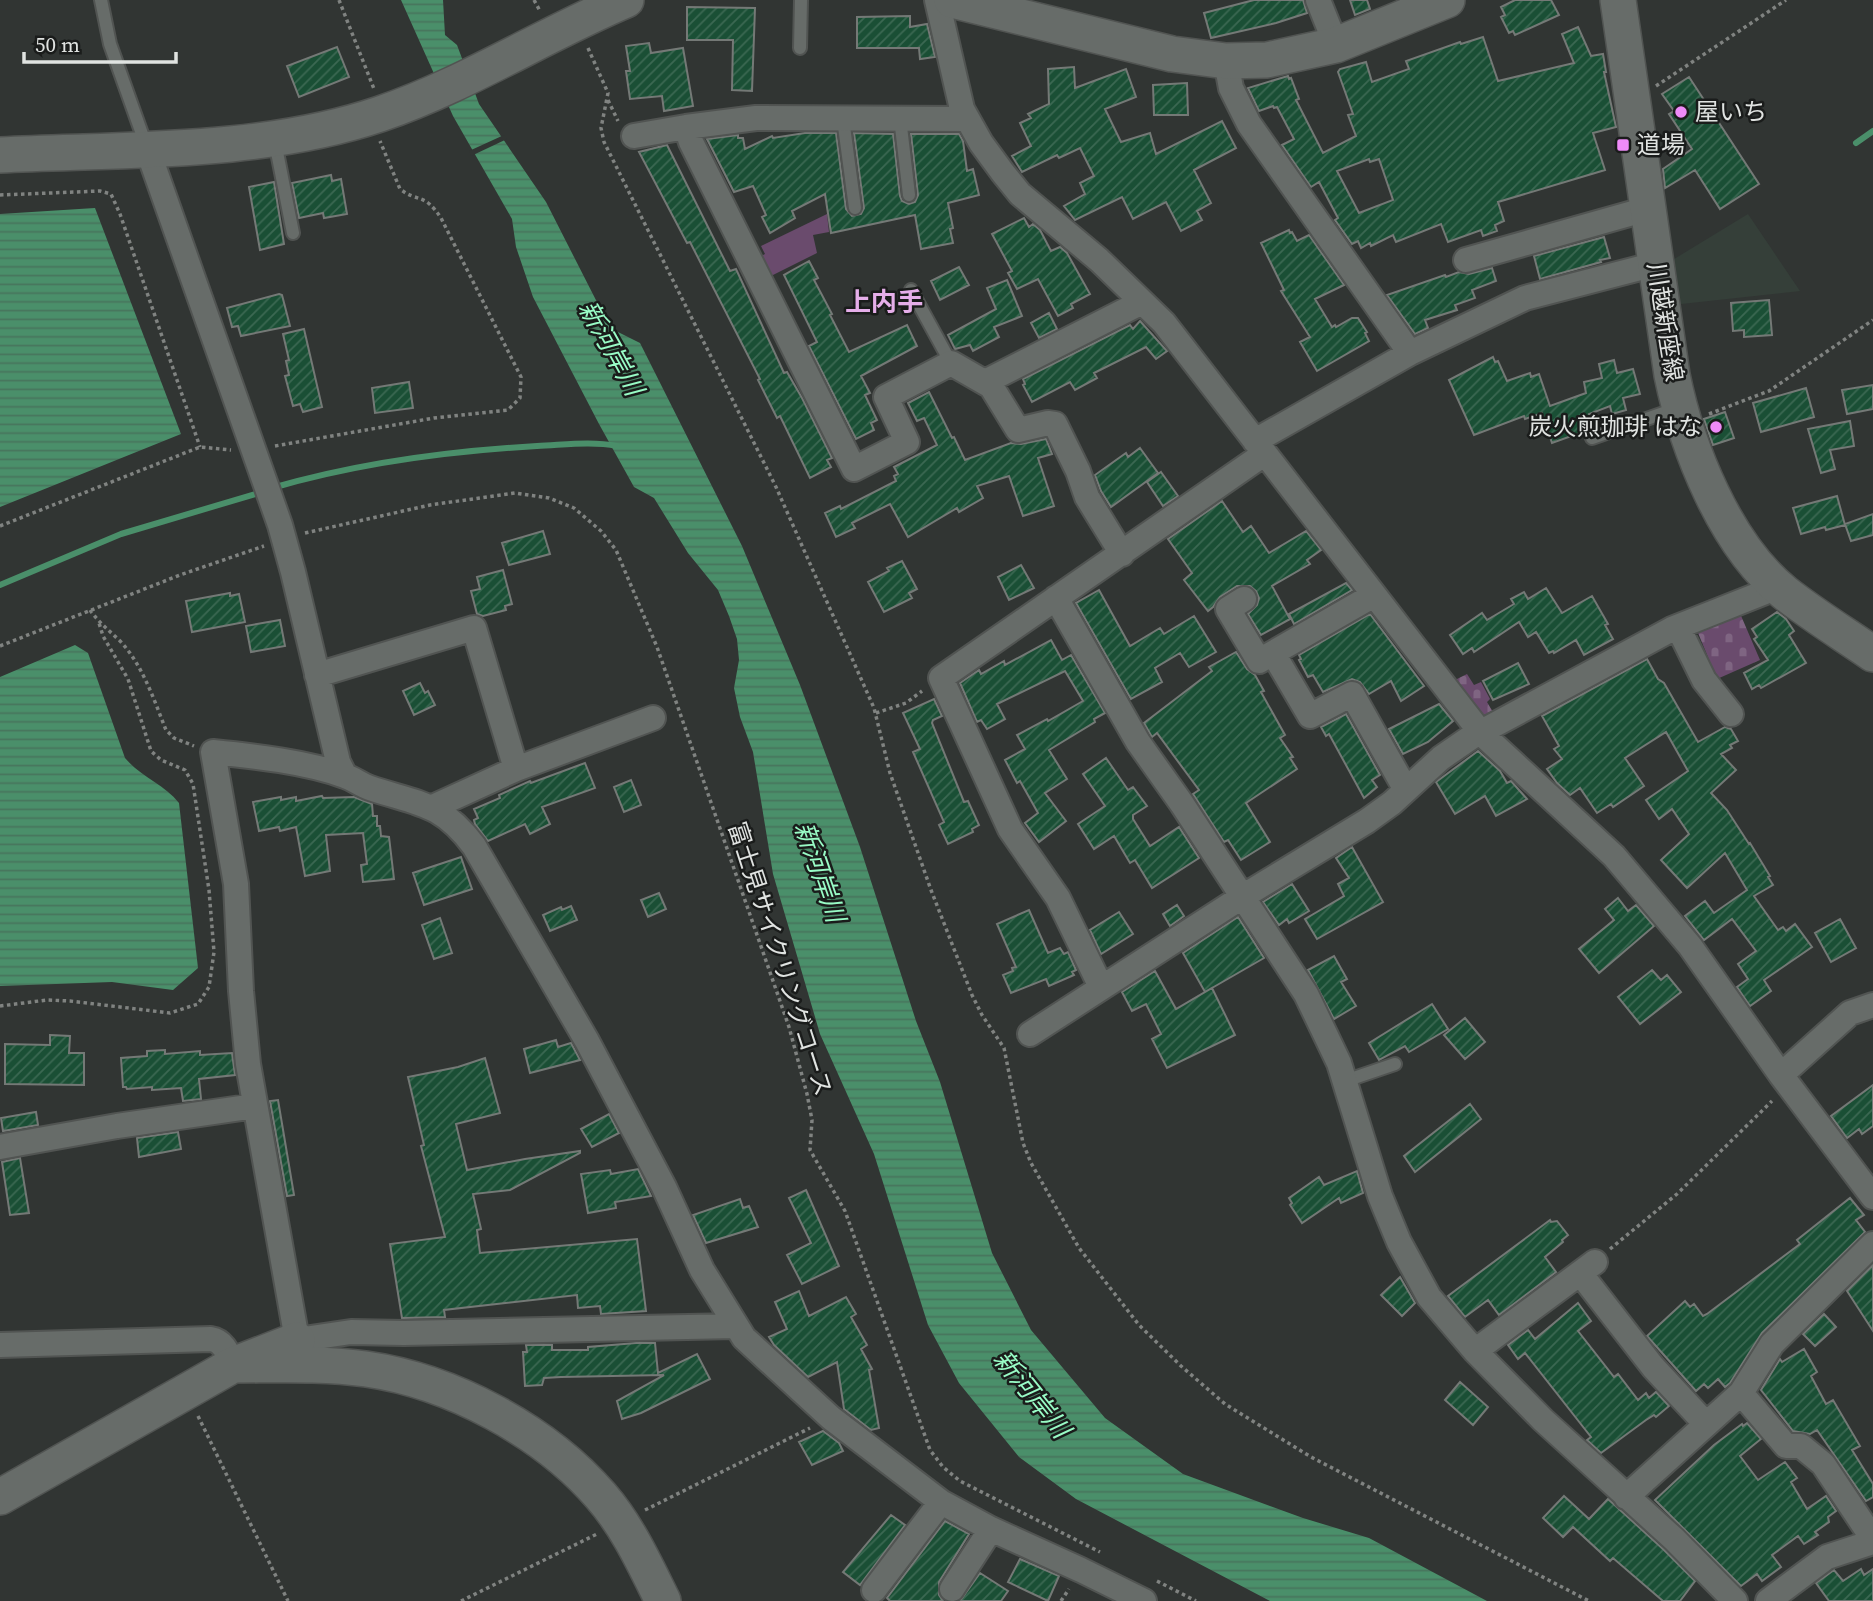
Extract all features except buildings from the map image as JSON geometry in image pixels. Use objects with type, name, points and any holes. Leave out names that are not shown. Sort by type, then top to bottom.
[{"type":"street","points":[[0,155],[275,138],[383,115],[419,99],[542,24],[626,0]]},
{"type":"street","points":[[937,0],[957,95],[966,119],[1020,194],[1099,260],[1164,323],[1481,733],[1614,856],[1690,946],[1785,1080],[1873,1197]]},
{"type":"street","points":[[952,0],[1172,54],[1226,61],[1268,60],[1336,45],[1447,0]]},
{"type":"street","points":[[1318,0],[1336,45]]},
{"type":"street","name":"川越新座線","points":[[1618,0],[1671,375],[1698,466],[1715,501],[1758,565],[1778,587],[1873,654]]},
{"type":"street","points":[[1226,61],[1231,88],[1249,124],[1410,353]]},
{"type":"street","points":[[635,136],[757,118],[966,119]]},
{"type":"street","points":[[687,127],[697,154],[854,469],[908,442],[886,397],[951,363],[991,386],[1018,430],[1048,423],[1055,424],[1078,471],[1087,497],[1122,554]]},
{"type":"street","points":[[147,148],[287,533],[317,675],[338,762],[345,776]]},
{"type":"street","points":[[1465,260],[1647,209]]},
{"type":"street","points":[[1101,987],[1058,898],[1010,829],[941,678],[1122,554],[1260,448],[1410,353],[1525,298],[1656,264]]},
{"type":"street","points":[[985,382],[1142,302]]},
{"type":"street","points":[[1030,1034],[1242,897],[1367,821],[1441,758],[1481,733],[1678,626],[1778,587]]},
{"type":"street","points":[[1244,599],[1228,609],[1259,661],[1374,595]]},
{"type":"street","points":[[1056,598],[1138,742],[1182,804],[1306,994],[1345,1081],[1380,1196],[1399,1242],[1429,1297],[1475,1352],[1543,1420],[1674,1539],[1735,1601]]},
{"type":"street","points":[[1678,626],[1704,680],[1731,714]]},
{"type":"street","points":[[317,675],[474,628],[516,769]]},
{"type":"street","points":[[1273,653],[1310,716],[1352,694],[1406,790]]},
{"type":"street","points":[[433,807],[516,769],[653,718]]},
{"type":"street","points":[[297,1340],[255,1107],[241,991],[236,884],[213,752],[266,758],[345,776],[367,787],[433,807],[451,819],[474,846],[533,947],[632,1125],[702,1270],[744,1338],[831,1418],[942,1502],[991,1529],[1082,1570],[1149,1591]]},
{"type":"street","points":[[1785,1080],[1850,1013],[1873,1005]]},
{"type":"street","points":[[0,1147],[117,1126],[255,1107]]},
{"type":"street","points":[[1626,1497],[1741,1393],[1772,1344],[1873,1244]]},
{"type":"street","points":[[1475,1352],[1588,1267],[1653,1367],[1705,1423]]},
{"type":"street","points":[[0,1497],[233,1365],[297,1340],[351,1332],[735,1326]]},
{"type":"street","points":[[0,1345],[211,1339],[218,1340],[223,1345],[233,1365]]},
{"type":"street","points":[[233,1365],[334,1365],[367,1369],[442,1387],[480,1405],[547,1445],[602,1497],[635,1544],[663,1601]]},
{"type":"street","points":[[1741,1393],[1786,1446],[1801,1446],[1823,1464],[1873,1540],[1827,1557],[1768,1601]]},
{"type":"street","points":[[874,1590],[942,1502]]},
{"type":"street","points":[[952,1589],[991,1529]]},
{"type":"lane","points":[[101,0],[110,44],[147,148]]},
{"type":"lane","points":[[800,48],[801,0]]},
{"type":"lane","points":[[900,118],[909,195]]},
{"type":"lane","points":[[843,119],[855,208]]},
{"type":"lane","points":[[275,138],[293,233]]},
{"type":"lane","points":[[911,290],[951,363]]},
{"type":"lane","points":[[1592,438],[1681,415]]},
{"type":"lane","points":[[1345,1081],[1395,1065]]},
{"type":"path","points":[[0,526],[200,447],[259,451],[434,418],[508,410],[520,398],[521,377],[441,218],[427,200],[400,189],[383,115],[339,0]]},
{"type":"path","points":[[534,0],[542,24]]},
{"type":"path","points":[[1632,101],[1786,0]]},
{"type":"path","points":[[588,47],[608,93],[601,128],[604,142],[776,487],[875,713],[890,773],[935,900],[972,995],[1003,1048],[1023,1143],[1063,1223],[1117,1299],[1139,1325],[1225,1404],[1311,1457],[1589,1601]]},
{"type":"path","points":[[0,195],[100,191],[111,194],[200,447]]},
{"type":"path","points":[[1681,415],[1769,391],[1873,320]]},
{"type":"path","name":"富士見サイクリングコース","points":[[0,646],[287,533],[430,505],[516,493],[550,498],[574,508],[601,531],[616,550],[657,647],[789,1027],[812,1120],[810,1150],[845,1211],[930,1450],[943,1467],[960,1480],[1110,1557]]},
{"type":"path","points":[[90,610],[138,664],[166,730],[174,738],[213,752]]},
{"type":"path","points":[[0,1006],[47,1000],[170,1013],[198,1004],[209,987],[214,952],[209,890],[193,784],[185,770],[161,760],[151,751],[128,679],[103,636],[99,623]]},
{"type":"path","points":[[875,713],[906,703]]},
{"type":"path","points":[[1588,1267],[1677,1194],[1785,1080]]},
{"type":"path","points":[[186,1392],[288,1601]]},
{"type":"path","points":[[1149,1591],[1196,1601]]},
{"type":"shaded area","points":[[1748,214],[1800,291],[1672,305],[1666,264]]},
{"type":"green space","points":[[827,214],[829,232],[813,235],[817,253],[767,278],[757,258],[765,254],[761,246]]},
{"type":"green space","points":[[1739,611],[1760,660],[1717,679],[1696,628]]},
{"type":"green space","points":[[1467,674],[1474,685],[1481,682],[1490,699],[1487,702],[1494,714],[1481,721],[1449,683]]},
{"type":"water","name":"新河岸川","points":[[401,0],[443,0],[445,35],[457,45],[479,104],[546,202],[601,310],[616,331],[640,343],[742,546],[800,685],[860,847],[916,1021],[940,1082],[992,1253],[1031,1330],[1105,1418],[1183,1474],[1303,1518],[1369,1538],[1487,1601],[1270,1601],[1076,1499],[1019,1457],[959,1383],[928,1325],[874,1154],[820,1034],[773,874],[753,752],[740,717],[734,688],[739,660],[737,639],[729,616],[718,590],[688,553],[654,498],[634,487],[599,424],[533,297],[516,247],[512,219],[453,116]]},
{"type":"water","points":[[95,208],[181,434],[0,507],[0,214]]},
{"type":"water","points":[[75,645],[88,653],[125,758],[179,803],[198,968],[173,990],[112,982],[0,986],[0,677]]},
{"type":"pier","points":[[504,135],[507,139],[471,156],[469,151]]},
{"type":"waterway","points":[[1856,143],[1873,131]]},
{"type":"waterway","points":[[272,488],[370,465],[437,455],[567,444],[617,446]]},
{"type":"waterway","points":[[0,585],[121,534],[262,492]]},
{"type":"place","name":"屋いち","points":[[1681,112]]},
{"type":"place","name":"道場","points":[[1623,145]]},
{"type":"place","name":"炭火煎珈琲 はな","points":[[1716,427]]},
{"type":"district","name":"上内手","points":[[884,302]]}]
